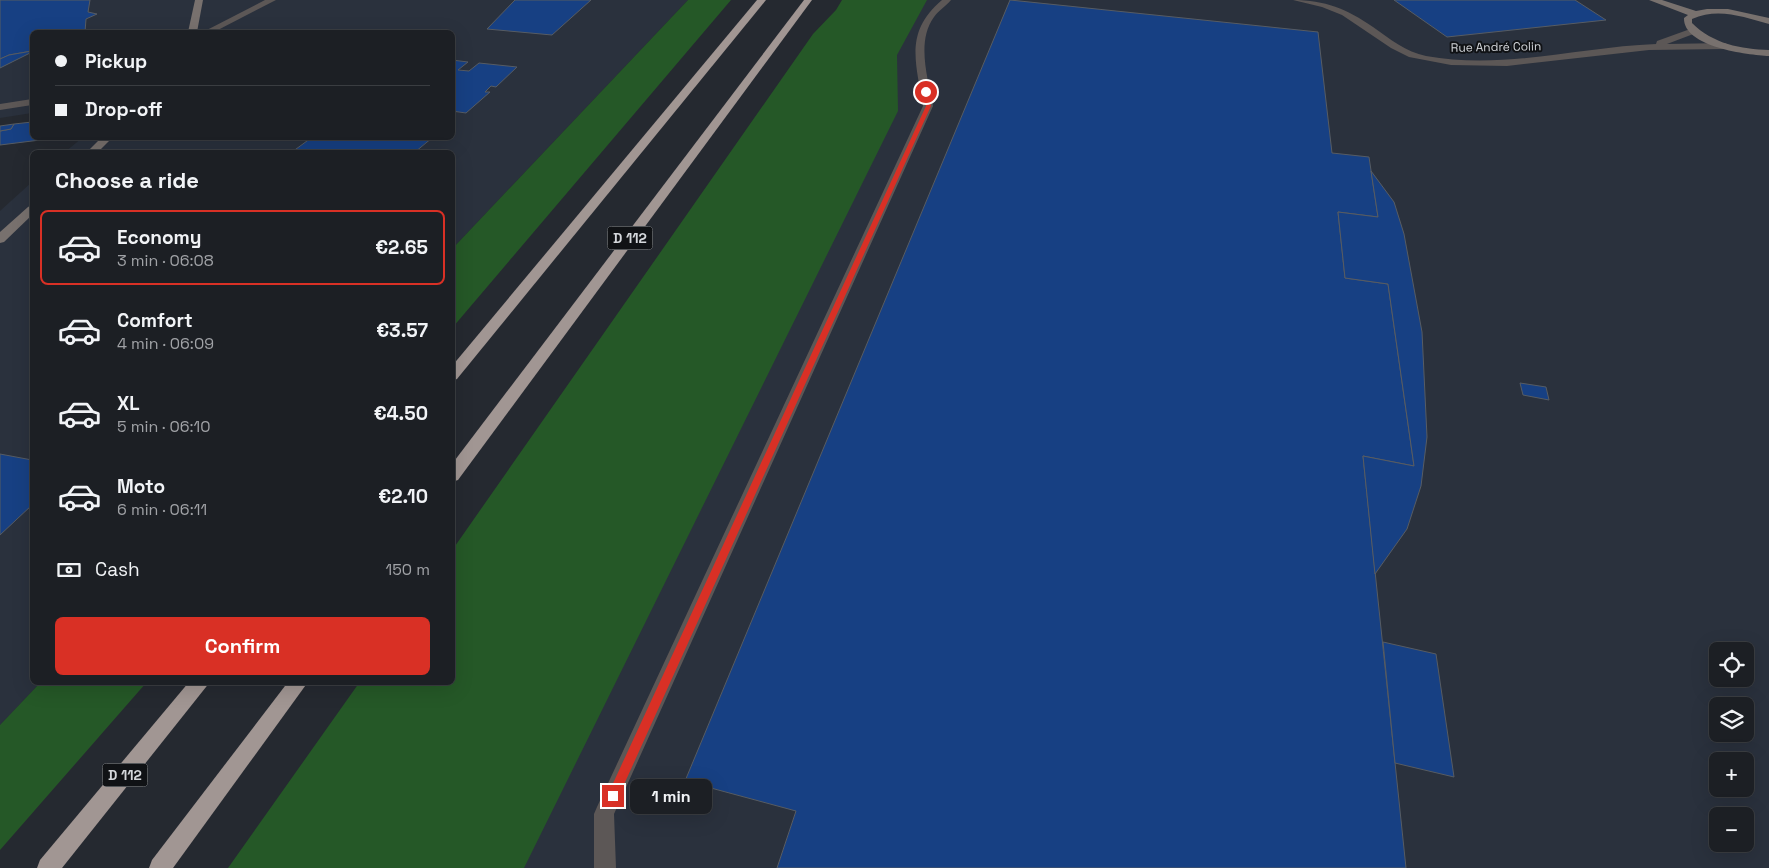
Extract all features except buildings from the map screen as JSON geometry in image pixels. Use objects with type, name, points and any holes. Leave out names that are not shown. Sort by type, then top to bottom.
[{"type":"highway","points":[[455,372],[762,0]]},
{"type":"highway","name":"D 112","points":[[455,472],[808,0]]},
{"type":"highway","name":"D 112","points":[[48,868],[199,685]]},
{"type":"highway","points":[[160,868],[297,685]]},
{"type":"street","points":[[192,30],[199,0]]},
{"type":"street","points":[[212,30],[272,0]]},
{"type":"street","points":[[605,868],[604,814],[928,106],[919,47],[924,26],[931,15],[947,0]]},
{"type":"street","name":"Rue André Colin","points":[[1297,0],[1314,2],[1342,12],[1398,49],[1422,58],[1439,61],[1503,62],[1649,47],[1725,46]]},
{"type":"street","points":[[1653,0],[1695,14]]},
{"type":"street","points":[[1769,21],[1719,11],[1695,14],[1688,18],[1688,24],[1693,31],[1706,38],[1744,51],[1769,53]]},
{"type":"street","name":"Rue André Colin","points":[[1649,47],[1693,31]]},
{"type":"street","points":[[1744,51],[1769,63]]},
{"type":"street","points":[[0,107],[30,102]]},
{"type":"street","points":[[94,150],[105,140]]},
{"type":"street","points":[[0,239],[30,211]]},
{"type":"shaded area","points":[[0,0],[688,0],[455,246],[455,150],[67,150],[80,140],[455,140],[455,30],[30,30],[30,113],[0,118]]},
{"type":"shaded area","points":[[868,0],[1769,0],[1769,868],[335,868],[450,685],[455,685],[455,677]]},
{"type":"shaded area","points":[[30,184],[30,685],[38,685],[0,725],[0,211]]},
{"type":"green space","points":[[688,0],[731,0],[455,325],[455,246]]},
{"type":"green space","points":[[842,0],[927,0],[897,55],[898,111],[524,868],[228,868],[358,685],[455,685],[455,546],[813,34],[836,10]]},
{"type":"green space","points":[[38,685],[144,685],[0,850],[0,725]]},
{"type":"route","points":[[613,796],[928,106],[926,92]]}]
